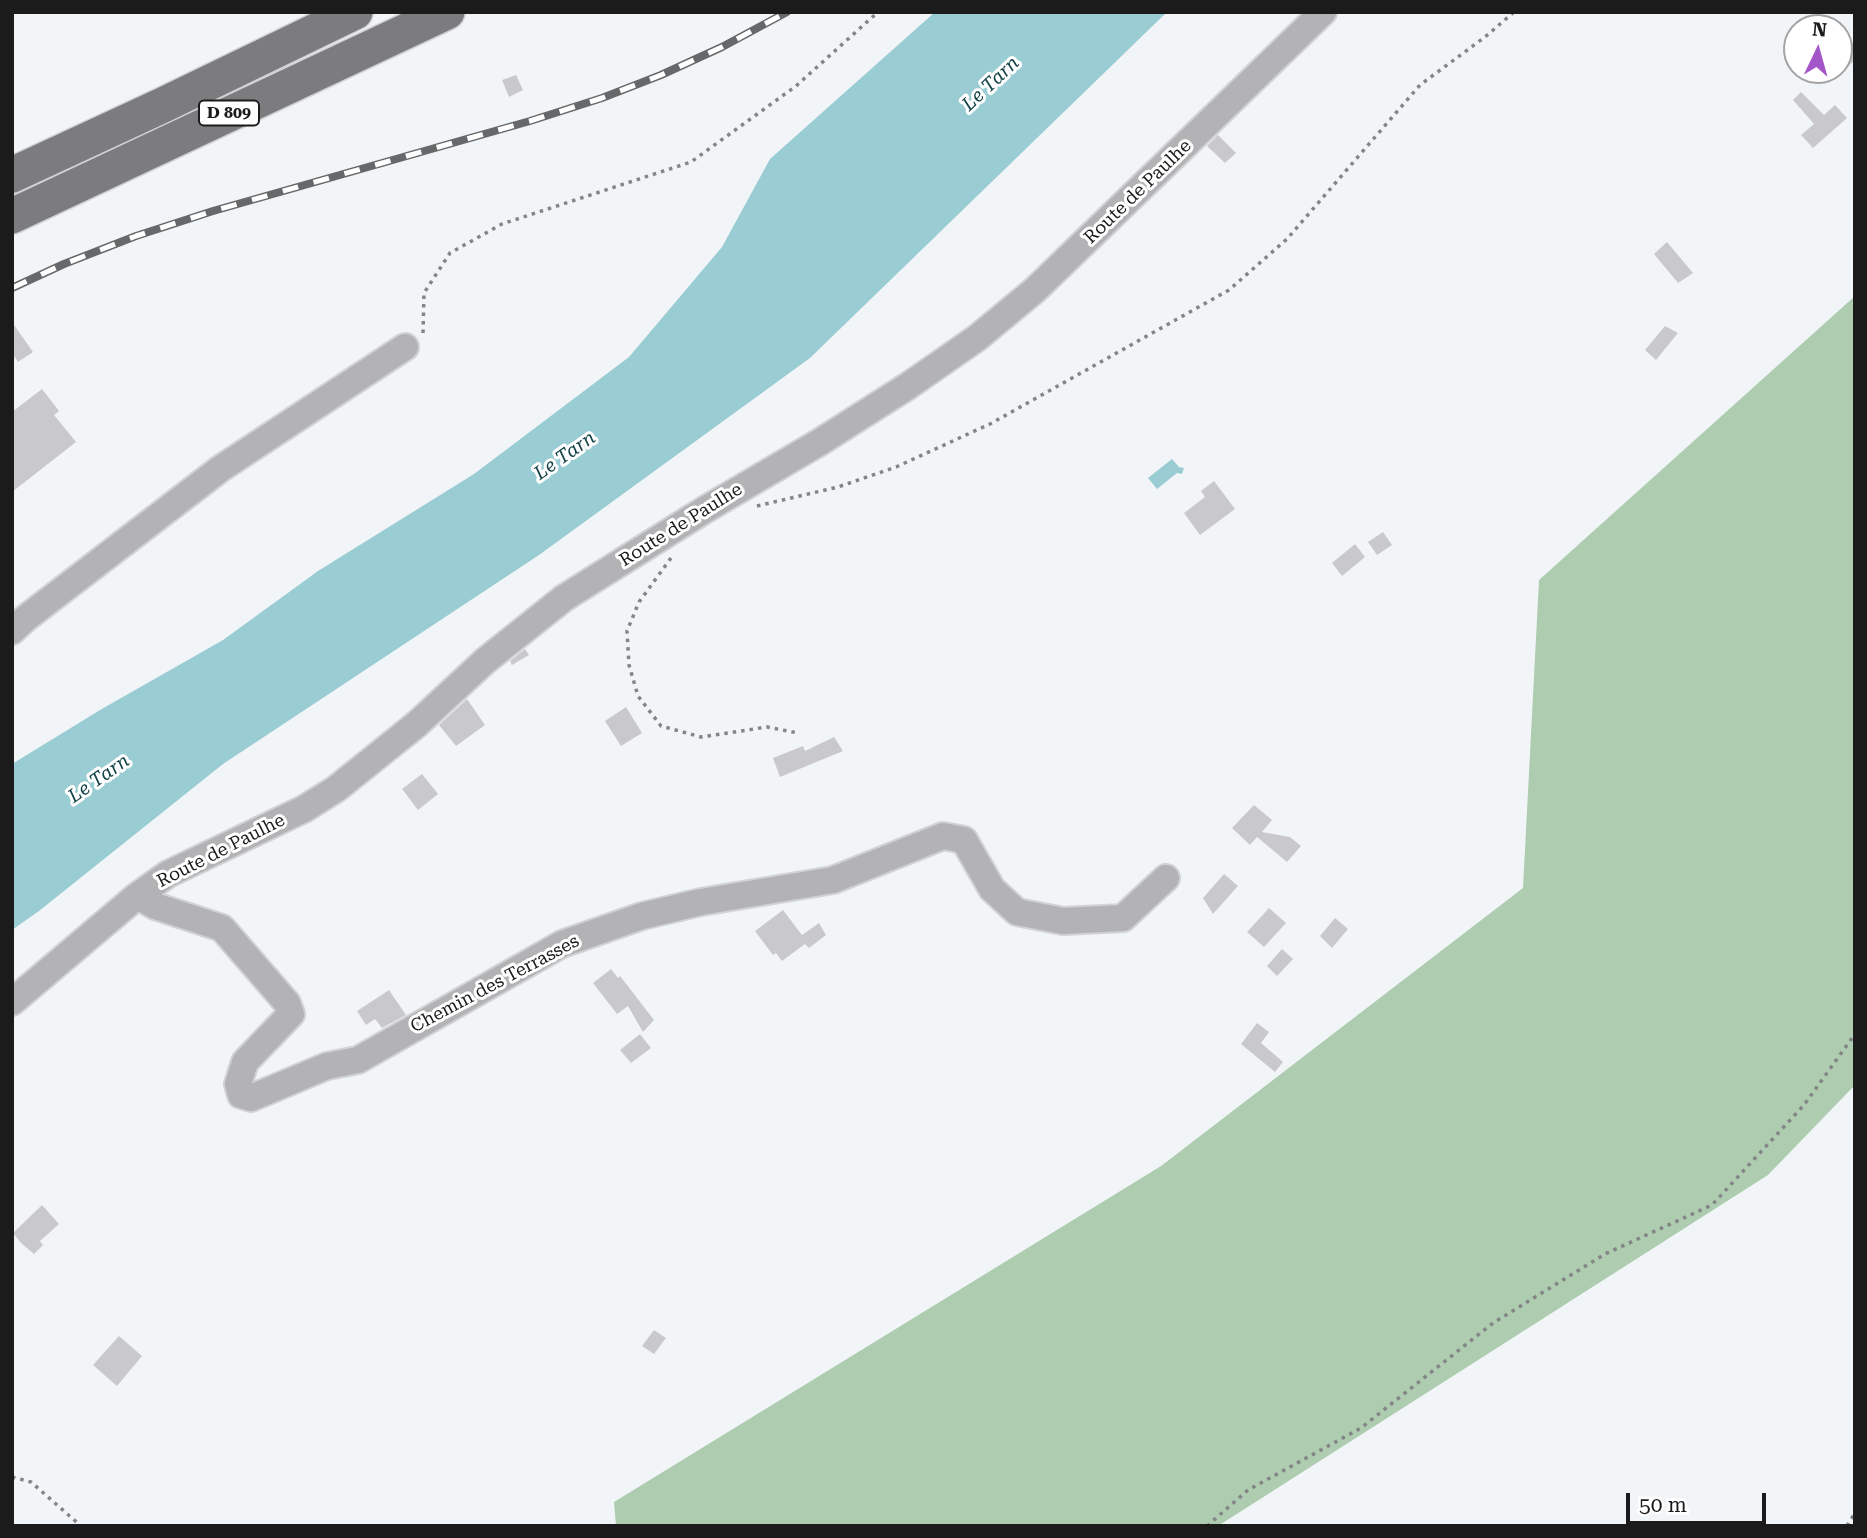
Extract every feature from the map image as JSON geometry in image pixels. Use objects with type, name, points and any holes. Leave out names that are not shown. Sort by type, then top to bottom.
[{"type":"main road","name":"D 809","points":[[12,175],[355,12]]},
{"type":"main road","name":"D 809","points":[[12,216],[446,12]]},
{"type":"street","name":"Route de Paulhe","points":[[12,1002],[137,895],[168,874],[304,809],[336,789],[416,724],[495,653],[564,598],[842,428],[976,338],[1035,290],[1323,12]]},
{"type":"street","points":[[12,631],[220,469],[405,346]]},
{"type":"street","name":"Chemin des Terrasses","points":[[137,895],[155,906],[222,928],[287,1003],[291,1014],[245,1062],[238,1084],[241,1095],[251,1098],[327,1066],[358,1059],[562,944],[642,916],[701,902],[833,880],[943,836],[964,840],[992,889],[1017,912],[1063,921],[1122,918],[1166,878]]},
{"type":"path","points":[[405,346],[423,335],[424,293],[450,253],[502,225],[691,162],[796,86],[878,12]]},
{"type":"path","points":[[749,506],[762,506],[838,487],[896,467],[990,424],[1229,290],[1287,239],[1420,85],[1514,12]]},
{"type":"path","points":[[679,550],[639,602],[627,631],[629,664],[638,696],[661,726],[701,737],[767,727],[798,733]]},
{"type":"path","points":[[1207,1526],[1248,1490],[1361,1428],[1493,1323],[1605,1254],[1712,1205],[1804,1105],[1855,1034]]},
{"type":"path","points":[[12,1477],[31,1482],[80,1526]]},
{"type":"path","points":[[1847,1526],[1855,1513]]},
{"type":"green space","points":[[1855,296],[1855,1085],[1768,1175],[1218,1526],[616,1526],[614,1502],[1161,1166],[1523,888],[1539,580]]},
{"type":"water","name":"Le Tarn","points":[[935,12],[1167,12],[810,358],[539,555],[223,764],[12,930],[12,764],[223,640],[318,571],[474,474],[629,357],[722,247],[770,159]]},
{"type":"water","points":[[1172,459],[1179,467],[1184,468],[1182,474],[1177,473],[1157,489],[1148,478]]},
{"type":"building","points":[[1853,43],[1855,45],[1853,62]]},
{"type":"building","points":[[516,75],[523,90],[509,97],[502,80]]},
{"type":"building","points":[[1801,92],[1824,115],[1835,105],[1847,118],[1813,148],[1801,135],[1814,124],[1793,100]]},
{"type":"building","points":[[1218,135],[1236,153],[1225,163],[1207,146]]},
{"type":"building","points":[[1667,242],[1693,273],[1678,283],[1654,254]]},
{"type":"building","points":[[12,322],[33,352],[18,362],[12,353]]},
{"type":"building","points":[[1665,326],[1678,333],[1656,360],[1645,350]]},
{"type":"building","points":[[42,389],[59,411],[54,415],[76,442],[12,492],[12,412]]},
{"type":"building","points":[[1214,481],[1235,509],[1200,535],[1184,513],[1205,497],[1201,491]]},
{"type":"building","points":[[1383,532],[1392,545],[1377,555],[1368,542]]},
{"type":"building","points":[[1355,544],[1365,557],[1342,576],[1332,563]]},
{"type":"building","points":[[525,649],[529,655],[512,665],[510,661]]},
{"type":"building","points":[[467,699],[485,725],[456,746],[439,725]]},
{"type":"building","points":[[626,707],[642,733],[621,746],[605,721]]},
{"type":"building","points":[[834,737],[843,751],[780,777],[773,758],[803,746],[805,751]]},
{"type":"building","points":[[422,774],[438,794],[418,810],[402,789]]},
{"type":"building","points":[[1254,805],[1272,820],[1262,832],[1290,837],[1301,846],[1287,862],[1257,837],[1250,845],[1232,828]]},
{"type":"building","points":[[1224,874],[1238,886],[1213,914],[1203,898]]},
{"type":"building","points":[[1269,908],[1286,923],[1264,947],[1247,932]]},
{"type":"building","points":[[783,910],[802,935],[819,923],[826,935],[809,948],[805,944],[782,961],[776,953],[773,955],[755,931]]},
{"type":"building","points":[[1335,918],[1348,929],[1332,948],[1320,936]]},
{"type":"building","points":[[1282,949],[1293,959],[1277,976],[1267,966]]},
{"type":"building","points":[[611,969],[618,978],[620,976],[654,1020],[643,1032],[628,1006],[617,1014],[593,983]]},
{"type":"building","points":[[389,990],[406,1015],[382,1028],[375,1019],[366,1025],[357,1011]]},
{"type":"building","points":[[1257,1023],[1269,1032],[1261,1043],[1283,1062],[1275,1072],[1241,1044]]},
{"type":"building","points":[[640,1034],[651,1048],[631,1063],[620,1050]]},
{"type":"building","points":[[42,1205],[59,1224],[40,1241],[43,1245],[34,1254],[13,1233]]},
{"type":"building","points":[[654,1330],[666,1338],[654,1354],[642,1346]]},
{"type":"building","points":[[119,1336],[142,1356],[117,1386],[93,1365]]},
{"type":"railway","points":[[12,288],[136,236],[213,211],[602,98],[722,47],[787,12]]}]
